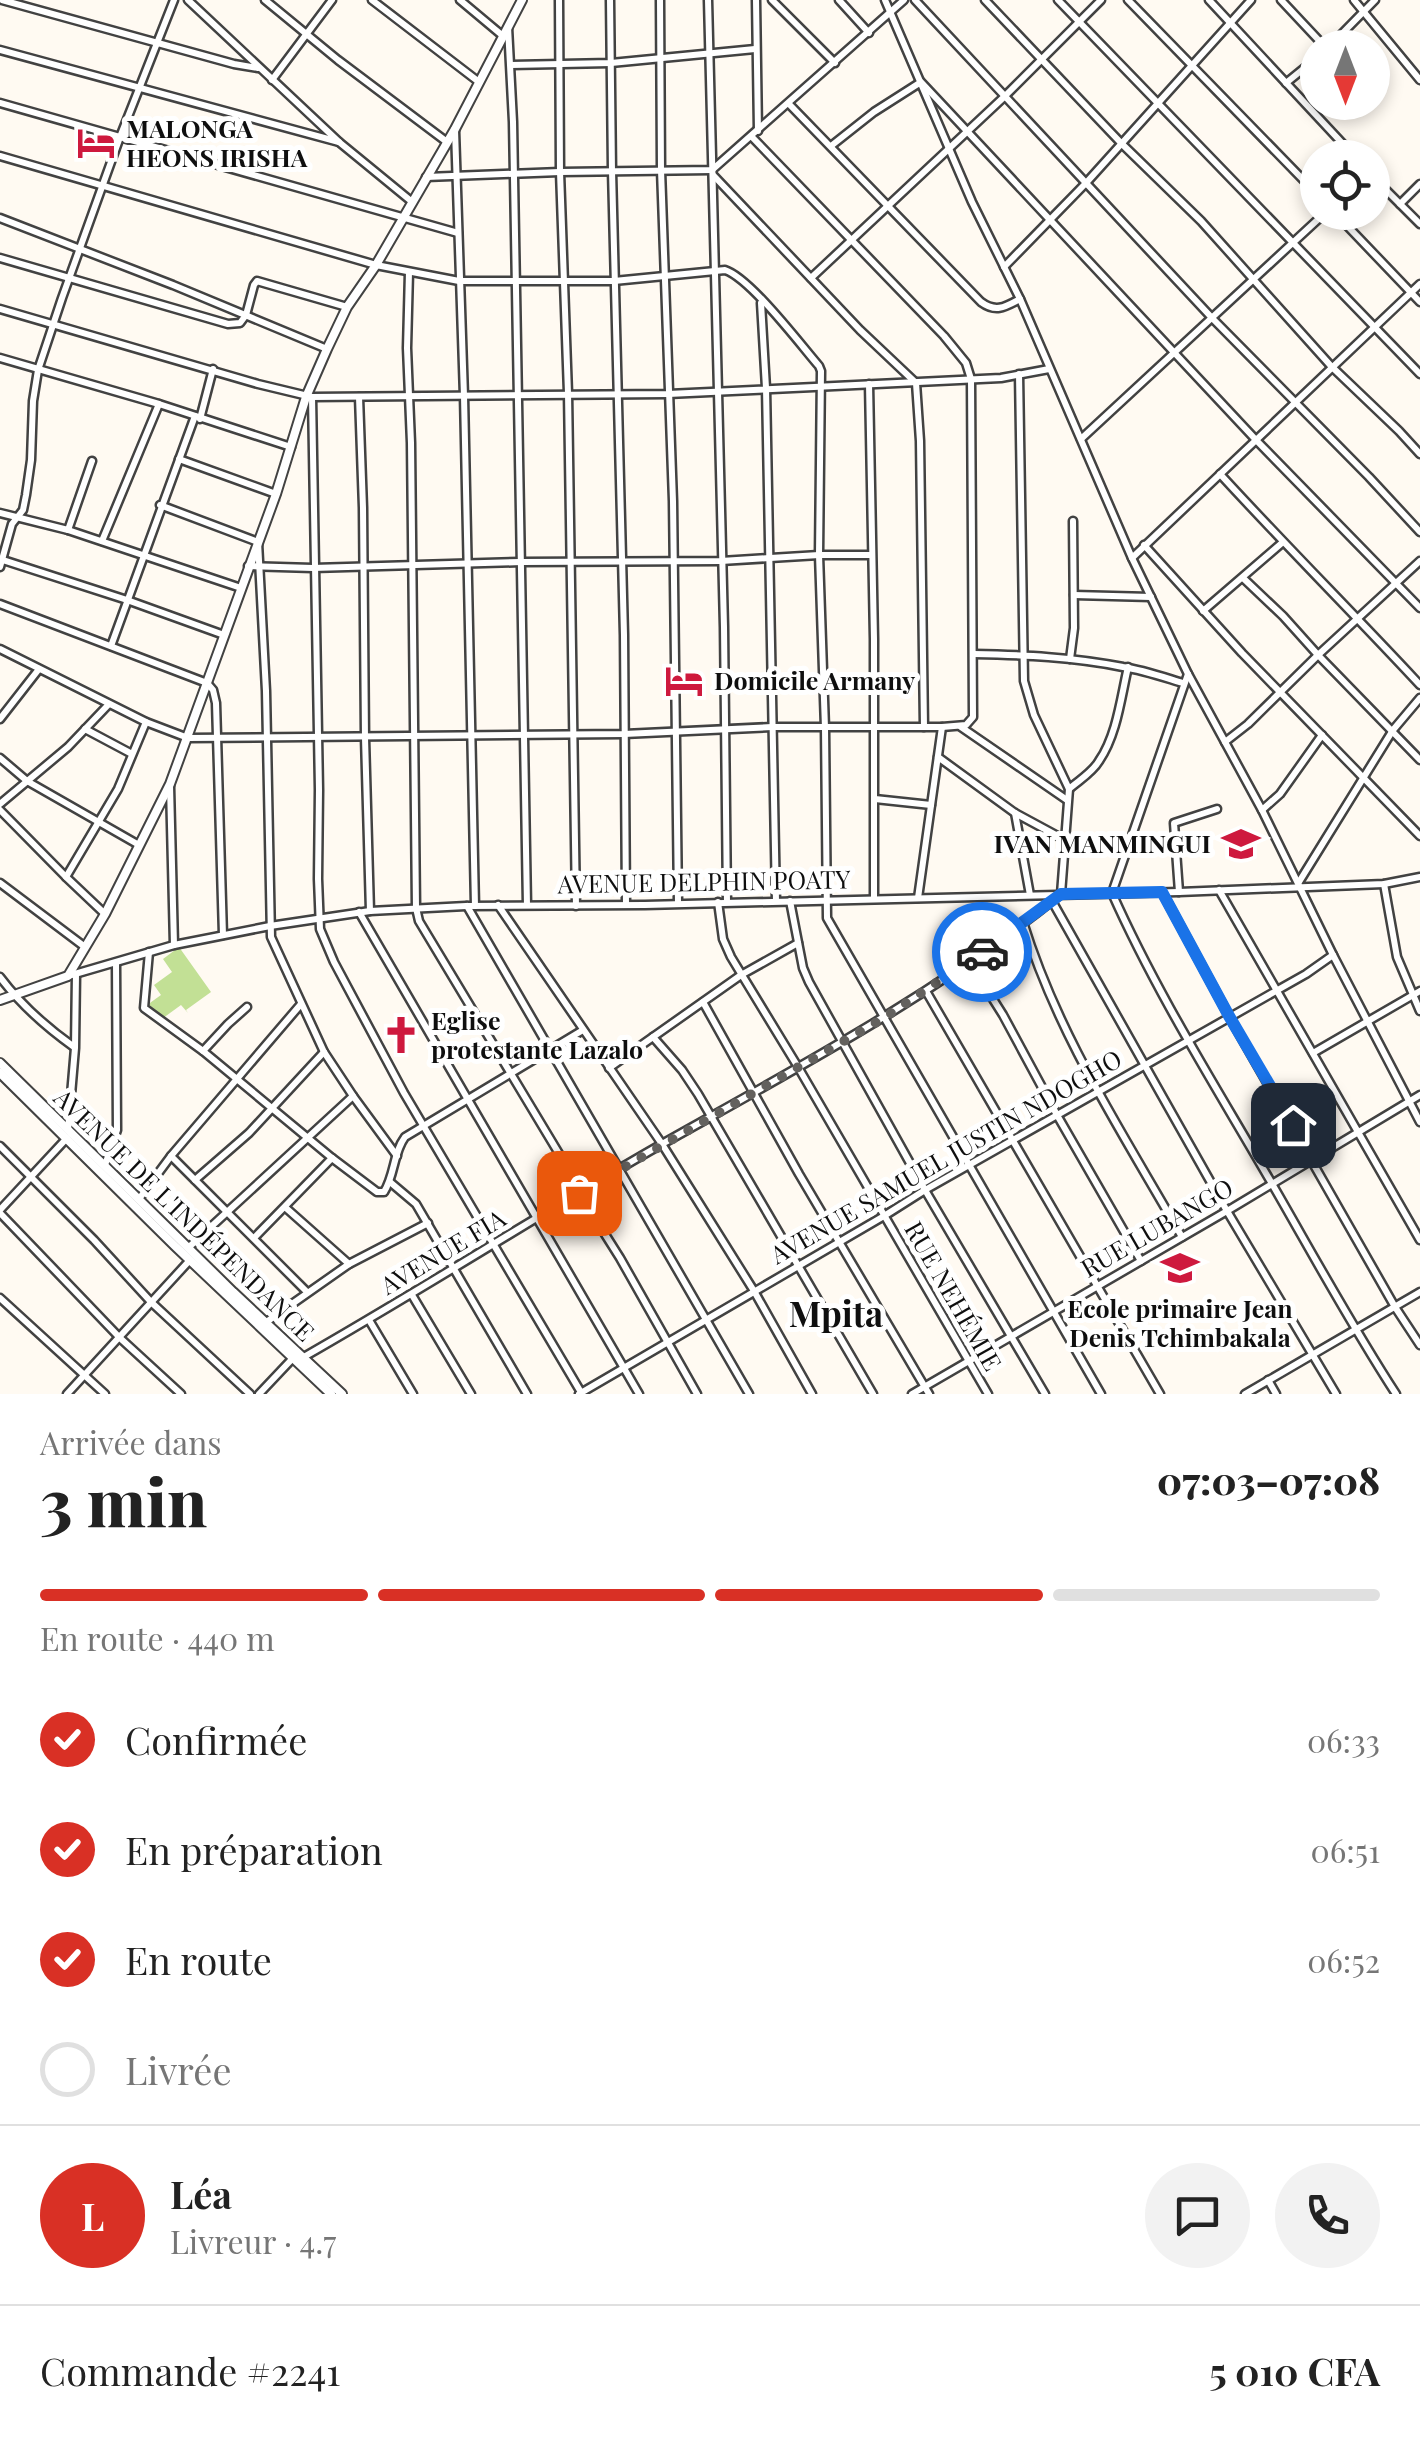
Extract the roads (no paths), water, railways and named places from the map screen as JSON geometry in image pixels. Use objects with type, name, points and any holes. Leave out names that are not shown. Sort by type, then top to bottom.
[{"type":"street","points":[[2,0],[259,68]]},
{"type":"street","points":[[174,0],[102,184],[38,370],[26,495],[1,562],[127,600],[224,635]]},
{"type":"street","points":[[188,0],[339,142],[411,202]]},
{"type":"street","points":[[265,0],[447,142]]},
{"type":"street","points":[[272,80],[332,0]]},
{"type":"street","points":[[372,0],[479,82]]},
{"type":"street","points":[[460,0],[506,31],[511,65],[527,906]]},
{"type":"street","points":[[181,1394],[120,1338],[0,1211],[68,1134],[76,1048],[72,975],[170,784],[326,349],[455,129],[522,0]]},
{"type":"street","points":[[559,0],[576,906]]},
{"type":"street","points":[[610,0],[626,904]]},
{"type":"street","points":[[660,0],[678,902]]},
{"type":"street","name":"RUE NEHÉMIE","points":[[708,0],[724,627],[724,939],[988,1394]]},
{"type":"street","points":[[0,649],[146,722],[188,738],[624,734],[724,728],[966,725],[973,717],[972,379],[966,363],[944,336],[755,134],[756,0]]},
{"type":"street","points":[[772,0],[835,63]]},
{"type":"street","points":[[839,0],[868,33]]},
{"type":"street","points":[[884,0],[1132,558],[1420,1122]]},
{"type":"street","points":[[712,173],[904,0]]},
{"type":"street","points":[[915,0],[1420,532]]},
{"type":"street","points":[[985,0],[1200,221],[1331,366],[1420,454]]},
{"type":"street","points":[[1058,0],[1420,374]]},
{"type":"street","points":[[812,278],[1101,0]]},
{"type":"street","points":[[1128,0],[1300,176]]},
{"type":"street","points":[[1210,0],[1339,140]]},
{"type":"street","points":[[1004,267],[1086,183],[1251,0]]},
{"type":"street","points":[[1281,0],[1310,30]]},
{"type":"street","points":[[1354,0],[1420,80]]},
{"type":"street","points":[[1345,30],[1375,0]]},
{"type":"street","points":[[511,65],[611,63],[756,49]]},
{"type":"street","points":[[0,50],[339,142]]},
{"type":"street","points":[[1286,83],[1300,72]]},
{"type":"street","points":[[920,82],[1256,440],[1420,608]]},
{"type":"street","points":[[831,146],[920,82]]},
{"type":"street","points":[[0,104],[458,233]]},
{"type":"street","points":[[789,104],[990,308],[1002,308],[1020,300]]},
{"type":"street","points":[[455,129],[471,734],[470,906],[750,1394]]},
{"type":"street","points":[[0,156],[376,265],[460,281],[614,281],[716,270],[733,272],[819,366],[827,918],[1101,1394]]},
{"type":"street","points":[[425,178],[661,170],[712,173],[860,330],[916,383],[924,727]]},
{"type":"street","points":[[1400,204],[1420,184]]},
{"type":"street","points":[[1390,194],[1420,224]]},
{"type":"street","points":[[0,218],[326,349]]},
{"type":"street","points":[[1081,439],[1308,230]]},
{"type":"street","points":[[1351,230],[1420,302]]},
{"type":"street","points":[[0,258],[228,324],[240,323],[254,284],[261,281],[348,307]]},
{"type":"street","points":[[409,272],[416,908],[424,931],[460,986],[697,1394]]},
{"type":"street","points":[[1132,558],[1420,284]]},
{"type":"street","points":[[760,300],[766,388],[776,901]]},
{"type":"street","points":[[0,309],[309,397],[668,394],[916,383],[1049,369]]},
{"type":"street","points":[[0,358],[291,447]]},
{"type":"street","points":[[111,646],[213,369]]},
{"type":"street","points":[[1020,374],[1024,681],[1034,715],[1069,789],[1061,894]]},
{"type":"street","points":[[869,384],[874,898]]},
{"type":"street","points":[[309,397],[319,919],[325,942],[422,1126],[580,1394]]},
{"type":"street","points":[[359,398],[370,910]]},
{"type":"street","points":[[102,541],[159,404]]},
{"type":"street","points":[[179,459],[276,494]]},
{"type":"street","points":[[68,530],[92,460]]},
{"type":"street","points":[[1220,474],[1420,685]]},
{"type":"street","points":[[160,506],[258,542]]},
{"type":"street","points":[[0,513],[68,530],[241,588]]},
{"type":"street","points":[[1070,659],[1073,521]]},
{"type":"street","points":[[258,542],[270,938],[324,1052],[397,1156]]},
{"type":"street","points":[[1203,611],[1282,542]]},
{"type":"street","points":[[1144,545],[1420,836]]},
{"type":"street","points":[[248,566],[313,568],[871,556]]},
{"type":"street","points":[[1225,742],[1420,561]]},
{"type":"street","points":[[1243,578],[1420,760]]},
{"type":"street","points":[[1074,595],[1151,597]]},
{"type":"street","points":[[0,604],[208,683],[213,690],[223,935]]},
{"type":"street","points":[[974,654],[1070,659],[1128,668],[1183,683]]},
{"type":"street","points":[[1069,789],[1091,771],[1104,752],[1128,668]]},
{"type":"street","points":[[0,719],[39,669]]},
{"type":"street","points":[[1188,674],[1112,893],[1188,1040],[1354,1330],[1396,1394]]},
{"type":"street","points":[[1299,885],[1392,730],[1420,698]]},
{"type":"street","points":[[105,914],[0,807],[110,704]]},
{"type":"street","points":[[66,878],[100,822],[146,722]]},
{"type":"street","points":[[960,726],[1067,800]]},
{"type":"street","points":[[918,898],[942,727]]},
{"type":"street","points":[[85,730],[132,754]]},
{"type":"street","points":[[1262,810],[1280,794],[1322,736]]},
{"type":"street","points":[[0,758],[27,781],[139,845]]},
{"type":"street","points":[[938,758],[1015,813],[1065,840]]},
{"type":"street","points":[[170,784],[174,945]]},
{"type":"street","points":[[875,799],[932,805]]},
{"type":"street","points":[[1180,892],[1174,823],[1217,809]]},
{"type":"street","points":[[1015,813],[1030,894]]},
{"type":"street","name":"AVENUE DELPHIN POATY","points":[[0,1000],[174,945],[370,910],[1180,892],[1384,884],[1419,879]]},
{"type":"street","points":[[0,884],[86,947]]},
{"type":"street","points":[[1384,884],[1397,958],[1416,993],[1420,1011]]},
{"type":"street","points":[[1218,890],[1420,1240]]},
{"type":"street","points":[[1162,892],[1229,1016],[1420,1345]]},
{"type":"street","name":"AVENUE FIA","points":[[259,1394],[298,1358],[884,1018],[1061,894]]},
{"type":"street","points":[[790,900],[808,982],[1045,1394]]},
{"type":"street","points":[[1052,901],[1336,1394]]},
{"type":"street","points":[[498,905],[662,1144],[754,1291],[812,1394]]},
{"type":"street","points":[[359,912],[639,1394]]},
{"type":"street","points":[[1023,921],[1052,1003],[1182,1237]]},
{"type":"street","points":[[609,1068],[742,975],[798,943]]},
{"type":"street","points":[[149,952],[144,1008],[203,1050],[377,1192],[384,1192],[390,1182],[402,1141],[583,1030]]},
{"type":"street","name":"AVENUE SAMUEL JUSTIN NDOGHO","points":[[580,1394],[1333,955]]},
{"type":"street","points":[[969,961],[1141,1261]]},
{"type":"street","points":[[105,1164],[116,1130],[116,962]]},
{"type":"street","points":[[0,977],[37,1018],[76,1048]]},
{"type":"street","points":[[926,990],[1160,1394]]},
{"type":"street","points":[[1313,1053],[1416,993]]},
{"type":"street","points":[[703,1002],[927,1390]]},
{"type":"street","points":[[139,1199],[301,1004]]},
{"type":"street","points":[[203,1050],[248,1007]]},
{"type":"street","points":[[652,1037],[682,1070],[712,1116],[873,1394]]},
{"type":"street","points":[[195,1180],[249,1132],[324,1052]]},
{"type":"street","name":"AVENUE DE L'INDÉPENDANCE","points":[[0,1063],[190,1260],[342,1394]]},
{"type":"street","name":"AVENUE DE L'INDÉPENDANCE","points":[[0,1073],[105,1164],[266,1322],[331,1394]]},
{"type":"street","points":[[188,1248],[352,1096]]},
{"type":"street","name":"RUE LUBANGO","points":[[912,1394],[927,1390],[968,1361],[1420,1096]]},
{"type":"street","points":[[0,1146],[151,1302],[250,1394]]},
{"type":"street","points":[[171,1156],[307,1292]]},
{"type":"street","points":[[254,1238],[332,1158]]},
{"type":"street","points":[[390,1182],[416,1204],[527,1394]]},
{"type":"street","points":[[286,1208],[349,1264]]},
{"type":"street","points":[[266,1322],[349,1264],[428,1224]]},
{"type":"street","points":[[67,1394],[190,1260]]},
{"type":"street","points":[[1245,1394],[1420,1292]]},
{"type":"street","points":[[412,1294],[471,1394]]},
{"type":"street","points":[[0,1298],[104,1394]]},
{"type":"street","points":[[369,1320],[413,1394]]},
{"type":"street","points":[[1268,1380],[1276,1394]]},
{"type":"place","name":"MALONGA HEONS IRISHA","points":[[96,143]]},
{"type":"place","name":"Domicile Armany","points":[[684,681]]},
{"type":"place","name":"IVAN MANMINGUI","points":[[1241,844]]},
{"type":"place","name":"Eglise protestante Lazalo","points":[[401,1035]]},
{"type":"place","name":"Ecole primaire Jean Denis Tchimbakala","points":[[1180,1268]]},
{"type":"district","name":"Mpita","points":[[836,1315]]}]
